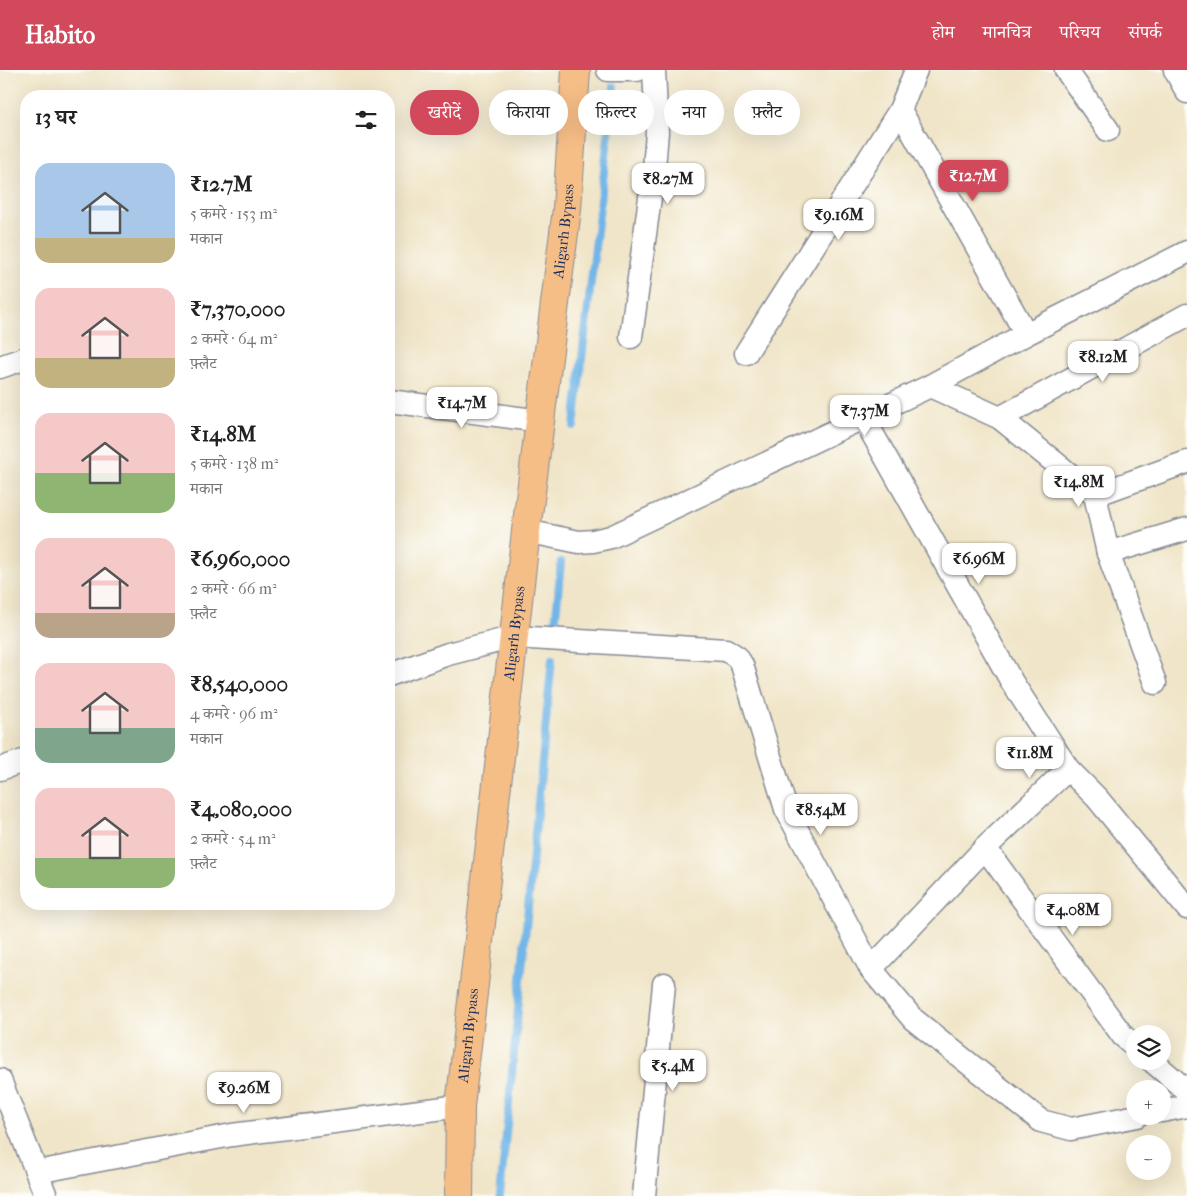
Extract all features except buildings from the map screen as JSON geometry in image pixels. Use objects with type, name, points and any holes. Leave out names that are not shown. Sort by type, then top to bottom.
[{"type":"highway","name":"Aligarh Bypass","points":[[459,1196],[460,1106],[526,531],[567,209],[576,70]]},
{"type":"street","points":[[608,70],[637,70]]},
{"type":"street","points":[[630,337],[658,132],[654,70]]},
{"type":"street","points":[[746,353],[900,110],[916,70]]},
{"type":"street","points":[[1066,70],[1108,130]]},
{"type":"street","points":[[1175,70],[1187,92]]},
{"type":"street","points":[[900,110],[1026,334]]},
{"type":"street","points":[[526,531],[579,542],[611,537],[930,386],[1026,334],[1187,252]]},
{"type":"street","points":[[1000,418],[1187,315]]},
{"type":"street","points":[[0,367],[20,360]]},
{"type":"street","points":[[930,386],[1000,418],[1095,495],[1108,553],[1155,683]]},
{"type":"street","points":[[395,402],[540,421]]},
{"type":"street","points":[[863,417],[1012,682],[1068,769],[1097,798],[1187,908]]},
{"type":"street","points":[[1095,495],[1187,462]]},
{"type":"street","points":[[1108,553],[1187,529]]},
{"type":"street","points":[[395,673],[448,654],[514,637],[726,650],[737,657],[742,665],[786,809],[870,969],[913,1019],[1041,1121],[1071,1129],[1126,1118]]},
{"type":"street","points":[[0,769],[20,762]]},
{"type":"street","points":[[870,969],[985,848],[1068,769]]},
{"type":"street","points":[[985,848],[1126,1038]]},
{"type":"street","points":[[644,1196],[664,984]]},
{"type":"street","points":[[1162,1070],[1187,1091]]},
{"type":"street","points":[[0,1080],[46,1196]]},
{"type":"street","points":[[37,1172],[232,1134],[460,1106]]},
{"type":"street","points":[[1171,1109],[1187,1106]]},
{"type":"waterway","points":[[574,426],[614,87]]},
{"type":"waterway","points":[[554,638],[561,562]]},
{"type":"waterway","points":[[500,1196],[552,659]]}]
